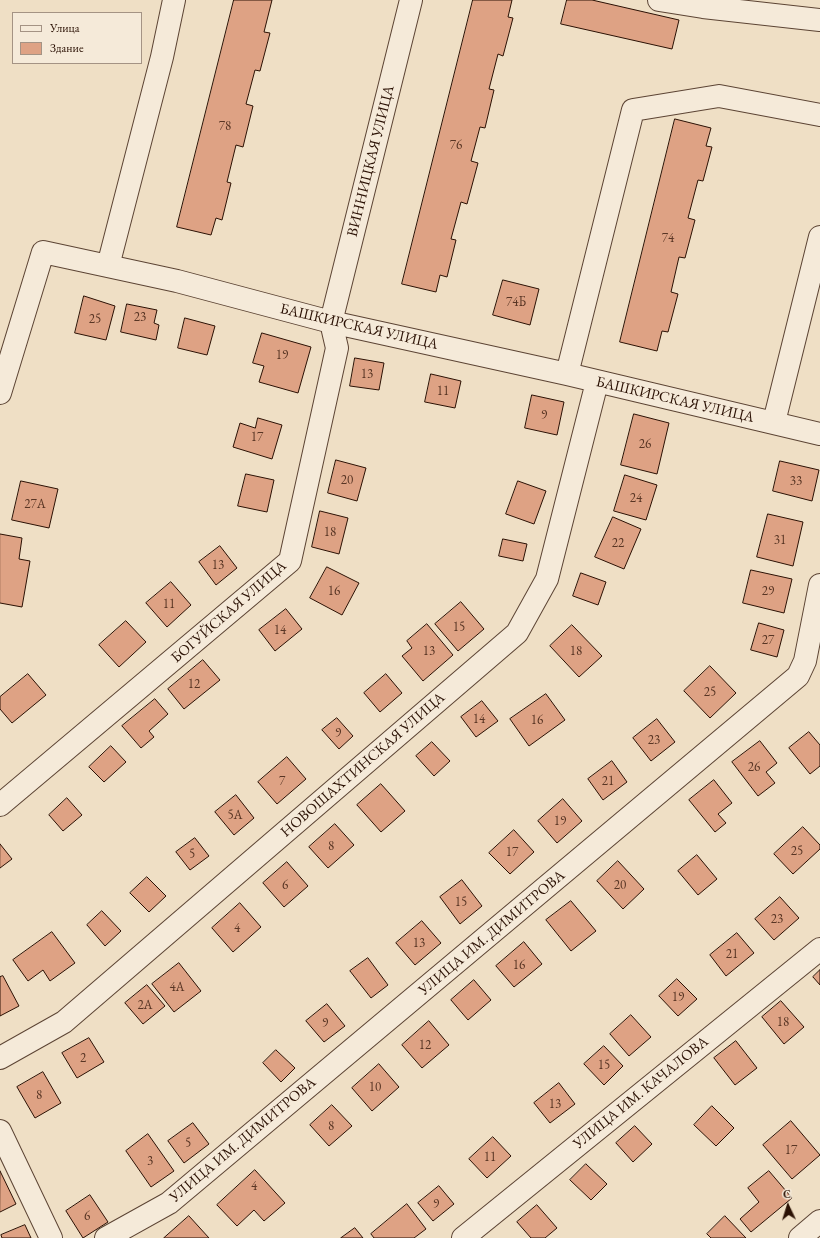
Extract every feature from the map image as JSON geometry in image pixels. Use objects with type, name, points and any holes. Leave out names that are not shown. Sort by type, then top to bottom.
[{"type":"street","points":[[108,266],[162,57],[174,0]]},
{"type":"street","name":"ВИННИЦКАЯ УЛИЦА","points":[[331,322],[411,0]]},
{"type":"street","points":[[659,0],[812,13]]},
{"type":"street","points":[[567,374],[633,110],[719,96],[820,115]]},
{"type":"street","points":[[774,422],[820,237]]},
{"type":"street","name":"БАШКИРСКАЯ УЛИЦА","points":[[0,393],[43,252],[177,281],[331,322],[567,374],[820,434]]},
{"type":"street","name":"БОГУЙСКАЯ УЛИЦА","points":[[0,805],[290,561],[337,348],[331,322]]},
{"type":"street","name":"НОВОШАХТИНСКАЯ УЛИЦА","points":[[0,1058],[64,1022],[517,633],[547,579],[597,382]]},
{"type":"street","name":"УЛИЦА ИМ. ДИМИТРОВА","points":[[106,1238],[169,1203],[798,676],[804,661],[820,585]]},
{"type":"street","name":"УЛИЦА ИМ. КАЧАЛОВА","points":[[463,1238],[820,949]]},
{"type":"street","points":[[0,1131],[51,1238]]},
{"type":"street","points":[[800,1238],[820,1221]]},
{"type":"building","points":[[234,0],[272,0],[264,32],[270,33],[260,71],[255,70],[246,104],[253,106],[243,147],[236,145],[227,182],[231,183],[222,220],[216,218],[211,235],[177,227]]},
{"type":"building","points":[[473,0],[512,0],[508,17],[513,18],[503,56],[498,54],[489,89],[494,90],[485,128],[480,127],[471,161],[478,163],[467,204],[461,202],[451,239],[456,240],[447,277],[440,275],[436,292],[402,284]]},
{"type":"building","points":[[567,0],[592,0],[679,20],[672,49],[561,24]]},
{"type":"building","points":[[675,119],[711,128],[706,146],[712,147],[703,181],[698,180],[688,218],[695,220],[685,258],[679,257],[671,292],[678,294],[668,332],[662,331],[657,351],[620,342]]},
{"type":"building","points":[[503,280],[539,289],[530,325],[493,315]]},
{"type":"building","points":[[84,296],[115,306],[106,340],[75,333]]},
{"type":"building","points":[[127,304],[157,310],[154,323],[159,325],[156,340],[121,332]]},
{"type":"building","points":[[185,318],[215,326],[207,355],[178,348]]},
{"type":"building","points":[[262,333],[311,347],[298,393],[259,382],[264,366],[253,363]]},
{"type":"building","points":[[355,358],[384,363],[379,390],[350,386]]},
{"type":"building","points":[[431,374],[461,381],[455,408],[425,402]]},
{"type":"building","points":[[532,395],[564,402],[557,435],[525,428]]},
{"type":"building","points":[[634,414],[669,423],[657,474],[621,465]]},
{"type":"building","points":[[258,418],[282,425],[272,459],[233,447],[240,423],[255,428]]},
{"type":"building","points":[[336,460],[366,468],[357,501],[328,493]]},
{"type":"building","points":[[780,461],[819,470],[812,501],[773,491]]},
{"type":"building","points":[[246,474],[274,480],[267,512],[238,506]]},
{"type":"building","points":[[625,475],[657,485],[646,520],[614,511]]},
{"type":"building","points":[[21,481],[58,489],[49,528],[12,520]]},
{"type":"building","points":[[518,481],[546,491],[534,524],[506,514]]},
{"type":"building","points":[[320,511],[348,518],[339,554],[312,547]]},
{"type":"building","points":[[768,514],[803,522],[793,566],[757,557]]},
{"type":"building","points":[[613,517],[641,529],[624,569],[595,557]]},
{"type":"building","points":[[0,534],[22,538],[19,559],[30,561],[22,607],[0,603]]},
{"type":"building","points":[[503,539],[527,544],[523,561],[499,556]]},
{"type":"building","points":[[220,546],[237,568],[216,585],[199,562]]},
{"type":"building","points":[[327,567],[359,583],[342,615],[310,598]]},
{"type":"building","points":[[751,570],[792,579],[784,613],[743,603]]},
{"type":"building","points":[[581,573],[606,582],[598,605],[573,596]]},
{"type":"building","points":[[171,582],[191,605],[167,627],[146,603]]},
{"type":"building","points":[[461,602],[484,629],[458,651],[435,624]]},
{"type":"building","points":[[286,609],[302,629],[275,651],[259,630]]},
{"type":"building","points":[[126,621],[146,642],[119,667],[99,645]]},
{"type":"building","points":[[759,623],[784,630],[777,657],[751,650]]},
{"type":"building","points":[[427,624],[453,655],[423,681],[402,656],[412,648],[407,641]]},
{"type":"building","points":[[572,625],[602,656],[579,677],[550,646]]},
{"type":"building","points":[[203,660],[220,680],[184,709],[168,689]]},
{"type":"building","points":[[710,666],[736,693],[710,718],[684,691]]},
{"type":"building","points":[[28,674],[46,695],[12,723],[0,709],[0,697]]},
{"type":"building","points":[[386,674],[402,693],[380,712],[364,693]]},
{"type":"building","points":[[546,694],[565,720],[529,746],[510,719]]},
{"type":"building","points":[[155,699],[168,714],[149,731],[154,737],[141,748],[122,726]]},
{"type":"building","points":[[482,701],[498,721],[476,737],[461,717]]},
{"type":"building","points":[[337,718],[353,736],[339,749],[322,730]]},
{"type":"building","points":[[657,719],[675,742],[651,761],[633,738]]},
{"type":"building","points":[[809,732],[820,745],[820,766],[810,774],[789,748]]},
{"type":"building","points":[[760,741],[777,763],[766,772],[775,783],[758,796],[732,762]]},
{"type":"building","points":[[432,742],[450,761],[434,776],[416,756]]},
{"type":"building","points":[[111,746],[126,762],[104,782],[89,767]]},
{"type":"building","points":[[287,757],[306,779],[277,804],[258,782]]},
{"type":"building","points":[[612,761],[627,782],[603,800],[588,779]]},
{"type":"building","points":[[714,780],[732,803],[718,814],[726,823],[715,832],[689,800]]},
{"type":"building","points":[[381,784],[405,811],[381,832],[357,805]]},
{"type":"building","points":[[236,795],[254,818],[234,835],[215,812]]},
{"type":"building","points":[[67,798],[82,815],[63,831],[49,815]]},
{"type":"building","points":[[563,799],[582,821],[557,843],[538,821]]},
{"type":"building","points":[[335,824],[354,845],[328,868],[309,847]]},
{"type":"building","points":[[803,827],[820,845],[820,849],[793,874],[774,854]]},
{"type":"building","points":[[514,830],[534,852],[510,874],[489,853]]},
{"type":"building","points":[[195,838],[209,856],[190,870],[176,852]]},
{"type":"building","points":[[0,844],[12,859],[0,868]]},
{"type":"building","points":[[697,855],[717,879],[698,895],[678,871]]},
{"type":"building","points":[[618,861],[644,889],[623,909],[597,881]]},
{"type":"building","points":[[287,862],[308,886],[284,907],[263,883]]},
{"type":"building","points":[[147,877],[166,896],[149,912],[130,893]]},
{"type":"building","points":[[462,880],[482,906],[460,924],[440,897]]},
{"type":"building","points":[[780,897],[799,918],[774,940],[755,919]]},
{"type":"building","points":[[571,901],[596,931],[571,951],[546,920]]},
{"type":"building","points":[[240,903],[261,927],[233,952],[212,928]]},
{"type":"building","points":[[102,911],[121,931],[105,946],[87,925]]},
{"type":"building","points":[[422,921],[441,943],[415,965],[396,943]]},
{"type":"building","points":[[52,932],[75,963],[50,981],[43,970],[28,981],[13,960]]},
{"type":"building","points":[[737,933],[754,953],[726,976],[710,955]]},
{"type":"building","points":[[524,942],[542,964],[514,987],[496,966]]},
{"type":"building","points":[[368,958],[388,985],[371,998],[350,971]]},
{"type":"building","points":[[179,963],[201,991],[174,1012],[152,984]]},
{"type":"building","points":[[820,970],[820,985],[813,977]]},
{"type":"building","points":[[3,976],[19,1006],[0,1016],[0,977]]},
{"type":"building","points":[[677,979],[697,999],[678,1016],[659,996]]},
{"type":"building","points":[[474,980],[491,1000],[468,1020],[451,1000]]},
{"type":"building","points":[[147,985],[165,1006],[143,1024],[125,1003]]},
{"type":"building","points":[[781,1001],[804,1027],[784,1044],[762,1017]]},
{"type":"building","points":[[327,1004],[345,1026],[324,1042],[306,1021]]},
{"type":"building","points":[[631,1015],[651,1037],[629,1056],[610,1034]]},
{"type":"building","points":[[429,1021],[449,1045],[422,1068],[402,1045]]},
{"type":"building","points":[[89,1038],[104,1062],[77,1078],[62,1053]]},
{"type":"building","points":[[736,1041],[757,1068],[735,1085],[714,1058]]},
{"type":"building","points":[[604,1046],[623,1066],[604,1085],[584,1064]]},
{"type":"building","points":[[276,1050],[295,1068],[281,1082],[263,1063]]},
{"type":"building","points":[[379,1064],[399,1087],[372,1111],[352,1088]]},
{"type":"building","points":[[43,1072],[61,1103],[35,1118],[17,1087]]},
{"type":"building","points":[[559,1083],[575,1104],[550,1123],[534,1103]]},
{"type":"building","points":[[332,1105],[352,1126],[329,1146],[310,1125]]},
{"type":"building","points":[[712,1106],[734,1128],[716,1146],[694,1125]]},
{"type":"building","points":[[791,1121],[820,1155],[792,1179],[763,1145]]},
{"type":"building","points":[[193,1123],[209,1144],[184,1163],[168,1141]]},
{"type":"building","points":[[635,1126],[652,1144],[633,1162],[616,1143]]},
{"type":"building","points":[[148,1134],[174,1171],[151,1187],[126,1151]]},
{"type":"building","points":[[493,1137],[511,1156],[487,1178],[469,1159]]},
{"type":"building","points":[[586,1164],[607,1184],[591,1200],[570,1180]]},
{"type":"building","points":[[255,1170],[285,1203],[264,1221],[254,1210],[237,1226],[217,1205]]},
{"type":"building","points":[[0,1171],[16,1204],[0,1212]]},
{"type":"building","points":[[769,1171],[792,1198],[751,1232],[740,1219],[759,1202],[748,1188]]},
{"type":"building","points":[[439,1186],[454,1204],[433,1221],[418,1203]]},
{"type":"building","points":[[90,1195],[108,1222],[83,1238],[66,1211]]},
{"type":"building","points":[[407,1204],[426,1229],[414,1238],[374,1238],[371,1234]]},
{"type":"building","points":[[537,1205],[557,1228],[545,1238],[531,1238],[517,1222]]},
{"type":"building","points":[[189,1216],[209,1238],[164,1238]]},
{"type":"building","points":[[725,1216],[746,1238],[711,1238],[707,1234]]},
{"type":"building","points":[[25,1225],[31,1238],[2,1238],[1,1235]]},
{"type":"building","points":[[355,1228],[363,1238],[341,1238]]}]
